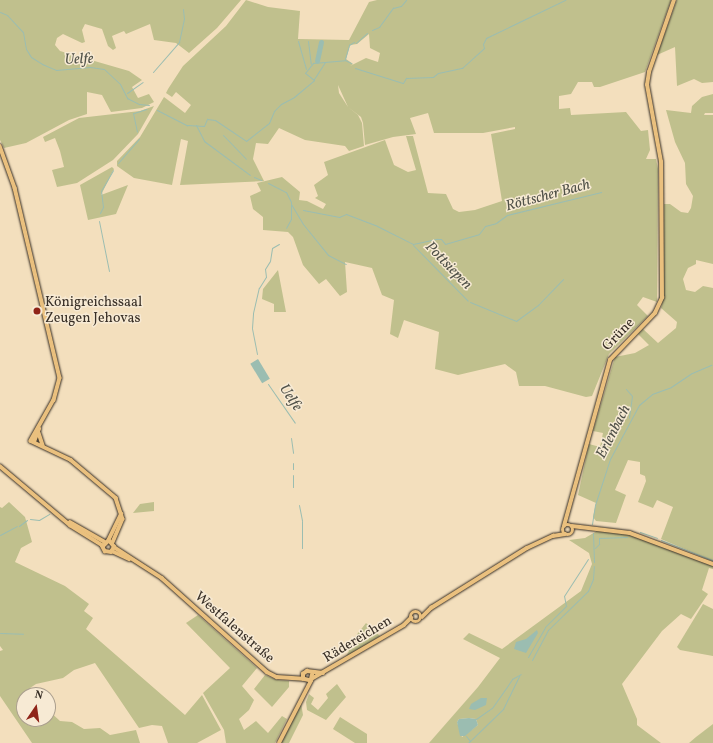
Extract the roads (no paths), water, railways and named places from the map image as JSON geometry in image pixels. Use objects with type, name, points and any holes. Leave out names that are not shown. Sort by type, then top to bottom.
[{"type":"main road","name":"Grüne","points":[[564,527],[610,360],[655,313],[662,298],[661,162],[647,90],[649,72],[674,0]]},
{"type":"main road","points":[[0,146],[26,233],[59,376],[58,386],[32,441]]},
{"type":"main road","points":[[39,429],[43,446]]},
{"type":"main road","points":[[32,441],[39,433]]},
{"type":"main road","points":[[0,466],[62,518],[103,547],[105,551],[113,547],[122,523],[122,514],[118,500],[102,484],[71,460],[32,441]]},
{"type":"main road","name":"Grüne","points":[[568,511],[573,532]]},
{"type":"main road","points":[[103,547],[122,514]]},
{"type":"main road","points":[[62,518],[113,547]]},
{"type":"main road","points":[[431,608],[414,612],[411,618],[414,622],[419,622],[431,608],[520,552],[553,536],[564,527],[572,525],[636,534],[713,564]]},
{"type":"main road","points":[[564,527],[565,534]]},
{"type":"main road","points":[[553,536],[587,528]]},
{"type":"main road","name":"Westfalenstraße","points":[[113,547],[165,582],[261,668],[277,677],[294,677],[305,680]]},
{"type":"main road","points":[[419,612],[422,617]]},
{"type":"main road","name":"Rädereichen","points":[[404,625],[411,618]]},
{"type":"main road","name":"Rädereichen","points":[[312,679],[404,625],[414,622]]},
{"type":"main road","points":[[279,743],[312,679],[313,673],[307,670],[303,674],[306,689]]},
{"type":"main road","name":"Rädereichen","points":[[313,673],[323,673]]},
{"type":"main road","name":"Westfalenstraße","points":[[294,677],[303,674]]},
{"type":"main road","points":[[305,680],[312,679]]},
{"type":"water","points":[[258,359],[270,379],[262,383],[250,364]]},
{"type":"water","points":[[537,630],[538,633],[526,653],[514,649],[516,642],[526,639]]},
{"type":"water","points":[[481,698],[487,698],[486,705],[475,710],[469,709],[471,704]]},
{"type":"water","points":[[459,719],[476,719],[478,725],[465,736],[460,736],[457,722]]},
{"type":"waterway","points":[[372,30],[379,27],[393,8],[401,6],[406,0]]},
{"type":"waterway","points":[[355,68],[403,83],[406,78],[433,77],[438,73],[462,68],[484,48],[483,44],[486,38],[565,0]]},
{"type":"waterway","points":[[153,72],[179,42],[184,19],[183,9]]},
{"type":"waterway","name":"Uelfe","points":[[0,12],[7,15],[23,32],[26,49],[31,57],[42,64],[56,70],[90,67],[104,69],[120,84],[127,98],[139,104],[149,105]]},
{"type":"waterway","points":[[356,43],[367,33]]},
{"type":"waterway","points":[[298,41],[306,69]]},
{"type":"waterway","points":[[308,41],[311,64]]},
{"type":"waterway","points":[[317,61],[321,42]]},
{"type":"waterway","points":[[345,59],[349,45],[354,42]]},
{"type":"waterway","points":[[345,60],[351,63]]},
{"type":"waterway","points":[[157,110],[187,125],[204,126],[207,119],[215,120],[246,141],[269,123],[274,111],[281,104],[294,97],[314,80],[305,73],[313,63],[345,60]]},
{"type":"waterway","points":[[314,79],[325,62]]},
{"type":"waterway","points":[[127,93],[143,82]]},
{"type":"waterway","points":[[134,113],[146,109]]},
{"type":"waterway","points":[[133,113],[137,132]]},
{"type":"waterway","name":"Uelfe","points":[[196,125],[204,141],[250,175]]},
{"type":"waterway","points":[[223,135],[246,159]]},
{"type":"waterway","points":[[118,163],[139,139]]},
{"type":"waterway","points":[[100,213],[103,207],[101,191],[113,170]]},
{"type":"waterway","name":"Uelfe","points":[[254,177],[261,180]]},
{"type":"waterway","name":"Röttscher Bach","points":[[268,183],[286,192],[291,202],[291,219],[286,228]]},
{"type":"waterway","name":"Röttscher Bach","points":[[303,210],[339,217],[346,214],[377,226],[413,244],[437,239],[441,239],[445,244],[479,234],[485,226],[496,223],[507,215],[601,192]]},
{"type":"waterway","points":[[291,204],[303,224],[328,255],[346,264]]},
{"type":"waterway","points":[[99,221],[109,271]]},
{"type":"waterway","name":"Uelfe","points":[[257,354],[252,328],[253,313],[259,288],[266,277],[265,269],[270,261],[272,248],[279,244]]},
{"type":"waterway","name":"Pottsiepen","points":[[413,245],[468,301]]},
{"type":"waterway","name":"Pottsiepen","points":[[470,302],[516,321],[538,305],[563,279]]},
{"type":"waterway","name":"Erlenbach","points":[[592,524],[595,505],[610,459],[639,405],[652,394],[671,387],[692,373],[711,365]]},
{"type":"waterway","name":"Uelfe","points":[[268,384],[295,423]]},
{"type":"waterway","points":[[626,389],[632,396],[629,418]]},
{"type":"waterway","name":"Uelfe","points":[[291,438],[293,453]]},
{"type":"waterway","name":"Uelfe","points":[[293,463],[293,469]]},
{"type":"waterway","name":"Uelfe","points":[[293,475],[293,487]]},
{"type":"waterway","name":"Uelfe","points":[[299,505],[302,521],[302,548]]},
{"type":"waterway","points":[[30,519],[39,520],[49,514]]},
{"type":"waterway","points":[[19,526],[27,520]]},
{"type":"waterway","points":[[0,535],[17,526]]},
{"type":"waterway","points":[[640,532],[657,538]]},
{"type":"waterway","name":"Erlenbach","points":[[593,533],[594,562]]},
{"type":"waterway","points":[[595,548],[599,544],[599,538],[627,537]]},
{"type":"waterway","points":[[661,540],[712,560]]},
{"type":"waterway","points":[[528,657],[545,627],[566,606],[564,596],[588,559]]},
{"type":"waterway","name":"Erlenbach","points":[[532,660],[548,630],[588,591],[593,579],[594,566]]},
{"type":"waterway","points":[[0,633],[23,634]]},
{"type":"waterway","points":[[476,719],[492,708],[512,679],[521,674]]},
{"type":"waterway","name":"Erlenbach","points":[[468,743],[503,709],[519,676]]},
{"type":"waterway","name":"Erlenbach","points":[[466,736],[470,741]]},
{"type":"place","name":"Königreichssaal Zeugen Jehovas","points":[[37,311]]}]
